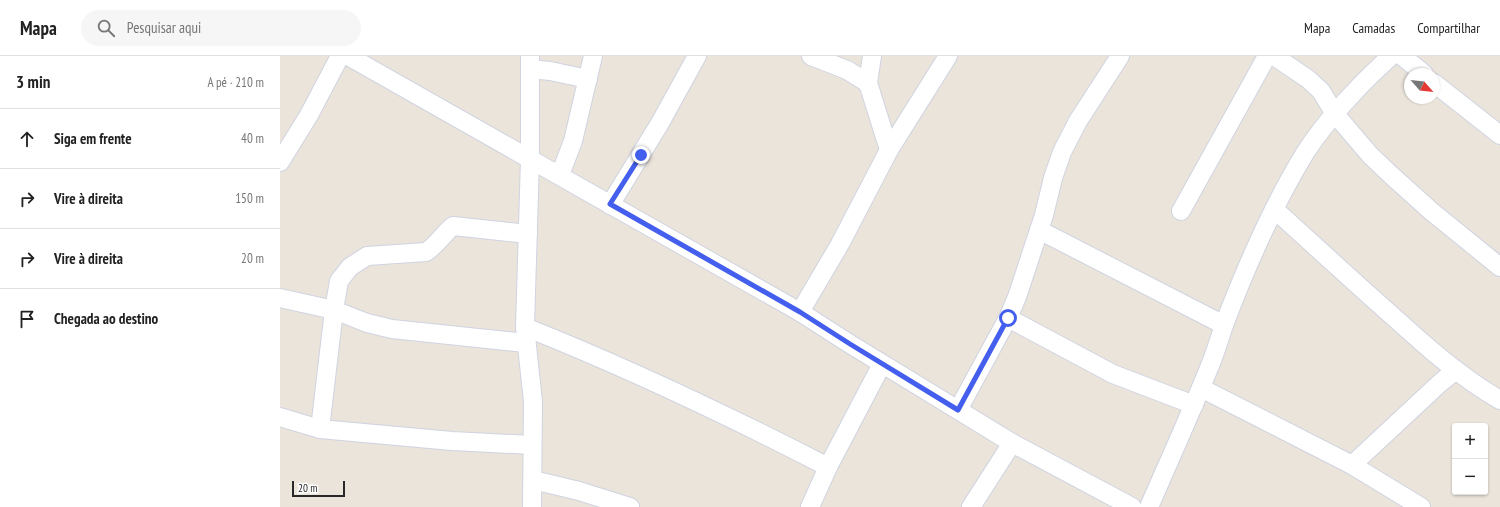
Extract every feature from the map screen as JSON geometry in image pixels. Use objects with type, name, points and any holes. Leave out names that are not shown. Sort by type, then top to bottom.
[{"type":"street","points":[[280,162],[309,115],[340,56]]},
{"type":"street","points":[[348,56],[800,312],[1012,443],[1132,507]]},
{"type":"street","points":[[560,175],[573,141],[593,56]]},
{"type":"street","points":[[610,204],[660,123],[697,56]]},
{"type":"street","points":[[811,56],[847,70],[868,83]]},
{"type":"street","points":[[872,56],[868,83],[889,150]]},
{"type":"street","points":[[800,312],[840,244],[889,150],[948,56]]},
{"type":"street","points":[[958,410],[1008,318],[1017,297],[1044,215],[1053,178],[1062,152],[1078,121],[1120,56]]},
{"type":"street","points":[[1181,211],[1267,56]]},
{"type":"street","points":[[1274,56],[1308,79],[1321,91],[1335,114],[1370,155],[1391,175],[1431,211],[1500,267]]},
{"type":"street","points":[[1149,507],[1194,405],[1224,325],[1274,209],[1306,153],[1323,129],[1335,114],[1391,56]]},
{"type":"street","points":[[1402,56],[1417,68]]},
{"type":"street","points":[[532,507],[533,402],[526,335],[530,159],[530,63],[550,71],[588,79]]},
{"type":"street","points":[[1440,87],[1500,135]]},
{"type":"street","points":[[1274,209],[1366,293],[1456,370],[1500,400]]},
{"type":"street","points":[[320,429],[339,280],[350,267],[367,256],[426,252],[434,247],[446,231],[453,226],[528,234]]},
{"type":"street","points":[[1039,230],[1224,325]]},
{"type":"street","points":[[280,298],[334,310],[367,323],[392,329],[526,335],[583,350],[693,400],[828,467]]},
{"type":"street","points":[[1008,318],[1108,371],[1194,405]]},
{"type":"street","points":[[810,507],[828,467],[882,364]]},
{"type":"street","points":[[1352,465],[1456,370]]},
{"type":"street","points":[[1201,388],[1352,465],[1420,507]]},
{"type":"street","points":[[280,417],[320,429],[452,441],[532,445]]},
{"type":"street","points":[[971,507],[1012,443]]},
{"type":"street","points":[[533,480],[579,491],[630,507]]},
{"type":"route","points":[[641,155],[610,204],[800,312],[958,410],[1008,318]]}]
